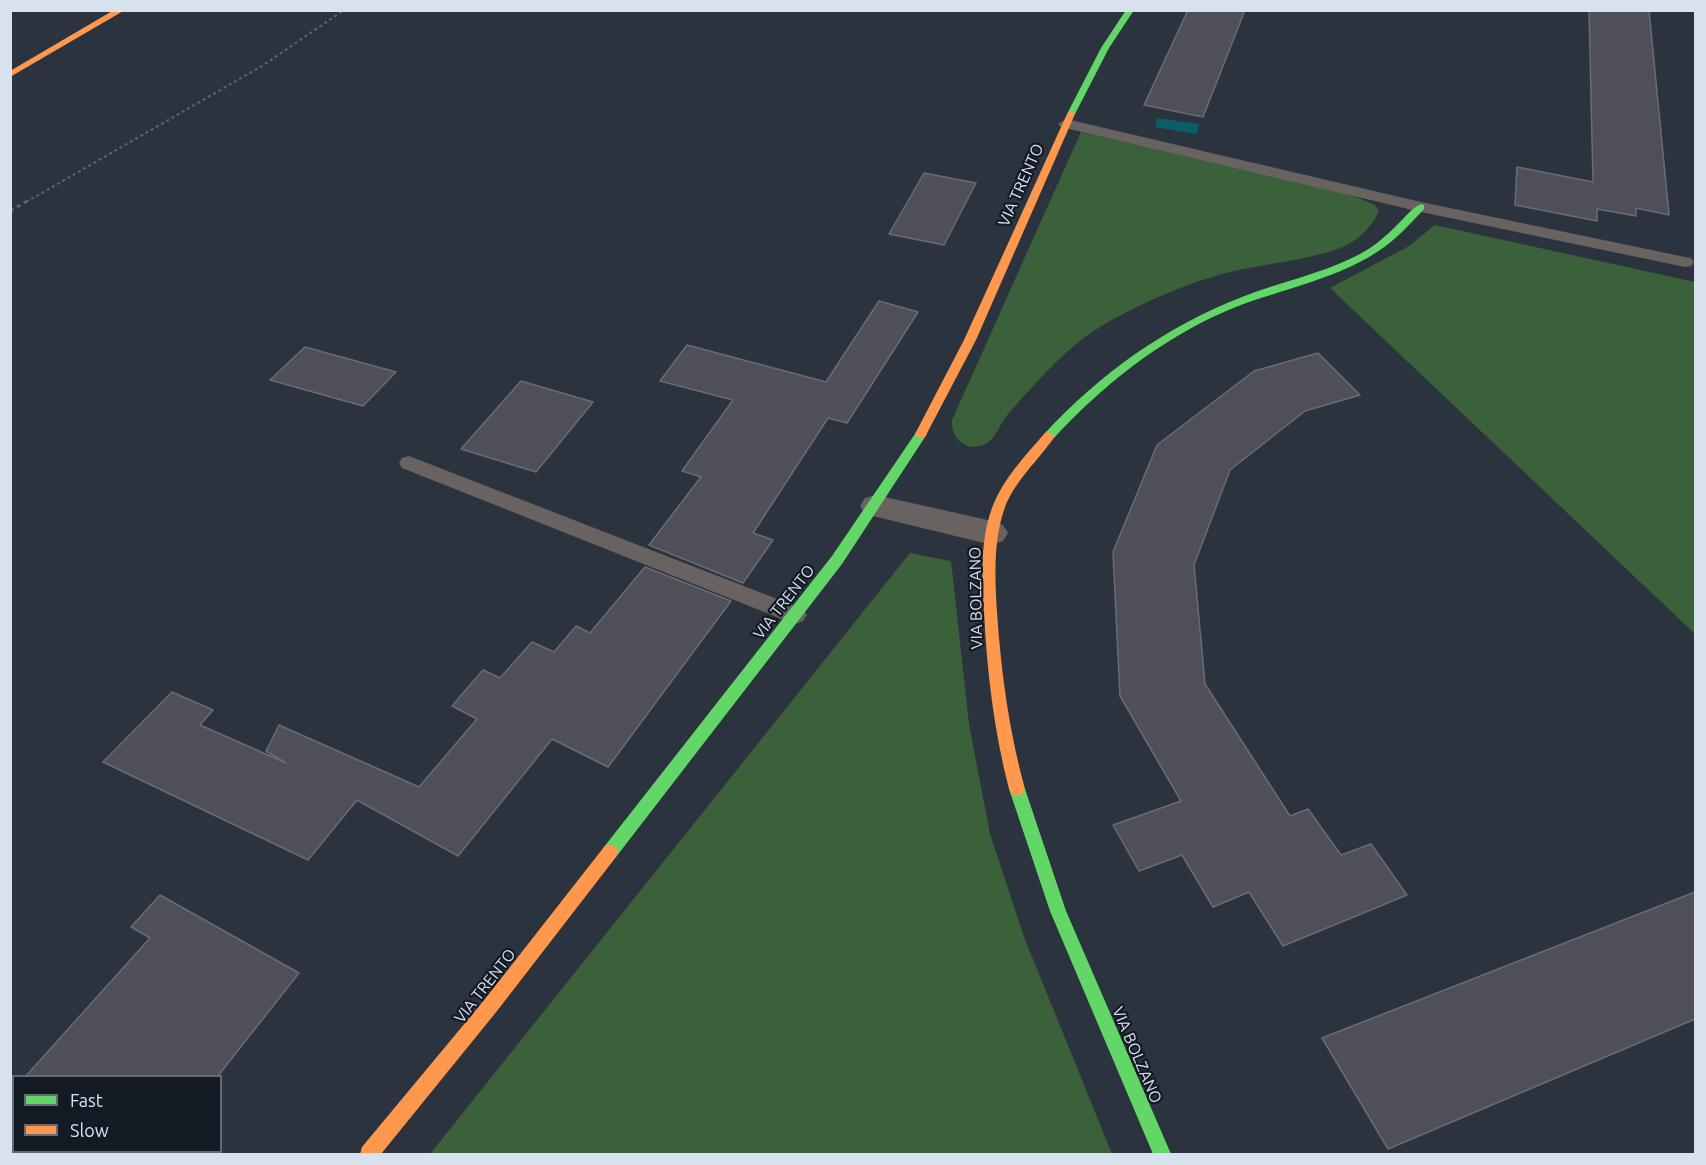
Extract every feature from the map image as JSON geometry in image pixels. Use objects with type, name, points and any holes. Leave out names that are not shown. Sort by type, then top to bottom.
[{"type":"street","points":[[10,75],[121,10]]},
{"type":"street","name":"VIA TRENTO","points":[[369,1155],[449,1060],[795,615],[876,507],[918,438],[958,364],[1094,66],[1130,10]]},
{"type":"street","name":"VIA BOLZANO","points":[[1162,1155],[1055,902],[1010,765],[994,664],[989,587],[992,533],[1004,496],[1025,465],[1073,409],[1122,368],[1185,328],[1219,310],[1250,297],[1321,276],[1370,253],[1393,238],[1421,207]]},
{"type":"street","points":[[876,507],[992,533]]},
{"type":"lane","points":[[1066,124],[1421,207],[1684,262]]},
{"type":"lane","points":[[410,463],[795,615]]},
{"type":"path","points":[[10,211],[262,66],[344,10]]},
{"type":"green space","points":[[1081,132],[1349,194],[1375,205],[1379,211],[1363,234],[1339,249],[1238,270],[1203,280],[1167,293],[1100,327],[1051,367],[1008,414],[996,434],[987,443],[980,446],[967,446],[957,439],[952,420]]},
{"type":"green space","points":[[1435,225],[1695,282],[1695,634],[1330,288],[1409,246]]},
{"type":"green space","points":[[910,553],[951,561],[969,724],[990,834],[1024,937],[1112,1154],[430,1154]]},
{"type":"water","points":[[1157,118],[1199,124],[1197,134],[1155,127]]},
{"type":"building","points":[[1188,10],[1245,10],[1203,117],[1144,105]]},
{"type":"building","points":[[1589,10],[1649,10],[1669,215],[1636,208],[1636,216],[1597,209],[1597,221],[1515,205],[1517,167],[1593,182]]},
{"type":"building","points":[[924,173],[976,183],[944,245],[889,234]]},
{"type":"building","points":[[879,301],[918,312],[847,423],[828,418],[753,533],[773,540],[743,583],[649,545],[701,477],[682,471],[733,400],[660,381],[687,345],[826,382]]},
{"type":"building","points":[[305,347],[396,372],[363,406],[270,380]]},
{"type":"building","points":[[1318,353],[1360,395],[1305,411],[1230,470],[1194,565],[1205,684],[1290,816],[1308,809],[1341,855],[1371,844],[1407,895],[1283,946],[1249,892],[1213,907],[1182,855],[1139,871],[1113,825],[1181,801],[1120,696],[1113,552],[1157,445],[1254,371]]},
{"type":"building","points":[[521,381],[593,402],[536,472],[461,449]]},
{"type":"building","points":[[645,567],[731,601],[608,767],[552,739],[458,856],[357,800],[308,860],[103,762],[172,692],[213,710],[200,725],[286,763],[266,751],[279,725],[419,787],[477,719],[452,706],[483,670],[500,678],[532,642],[554,652],[576,626],[590,633]]},
{"type":"building","points":[[1695,892],[1695,1019],[1388,1149],[1322,1038]]},
{"type":"building","points":[[160,895],[299,973],[219,1075],[27,1075],[150,938],[131,927]]},
{"type":"traffic: fast","points":[[1071,114],[1105,48],[1130,10]]},
{"type":"traffic: fast","points":[[1049,436],[1091,393],[1165,339],[1218,310],[1359,259],[1399,230],[1421,207]]},
{"type":"traffic: fast","points":[[610,852],[837,560],[921,434]]},
{"type":"traffic: fast","points":[[1017,789],[1058,911],[1162,1154]]},
{"type":"traffic: slow","points":[[10,75],[121,10]]},
{"type":"traffic: slow","points":[[921,434],[970,340],[1071,114]]},
{"type":"traffic: slow","points":[[1017,789],[1007,748],[997,685],[989,592],[990,549],[995,521],[1004,497],[1021,470],[1049,436]]},
{"type":"traffic: slow","points":[[369,1154],[491,1005],[610,852]]}]
